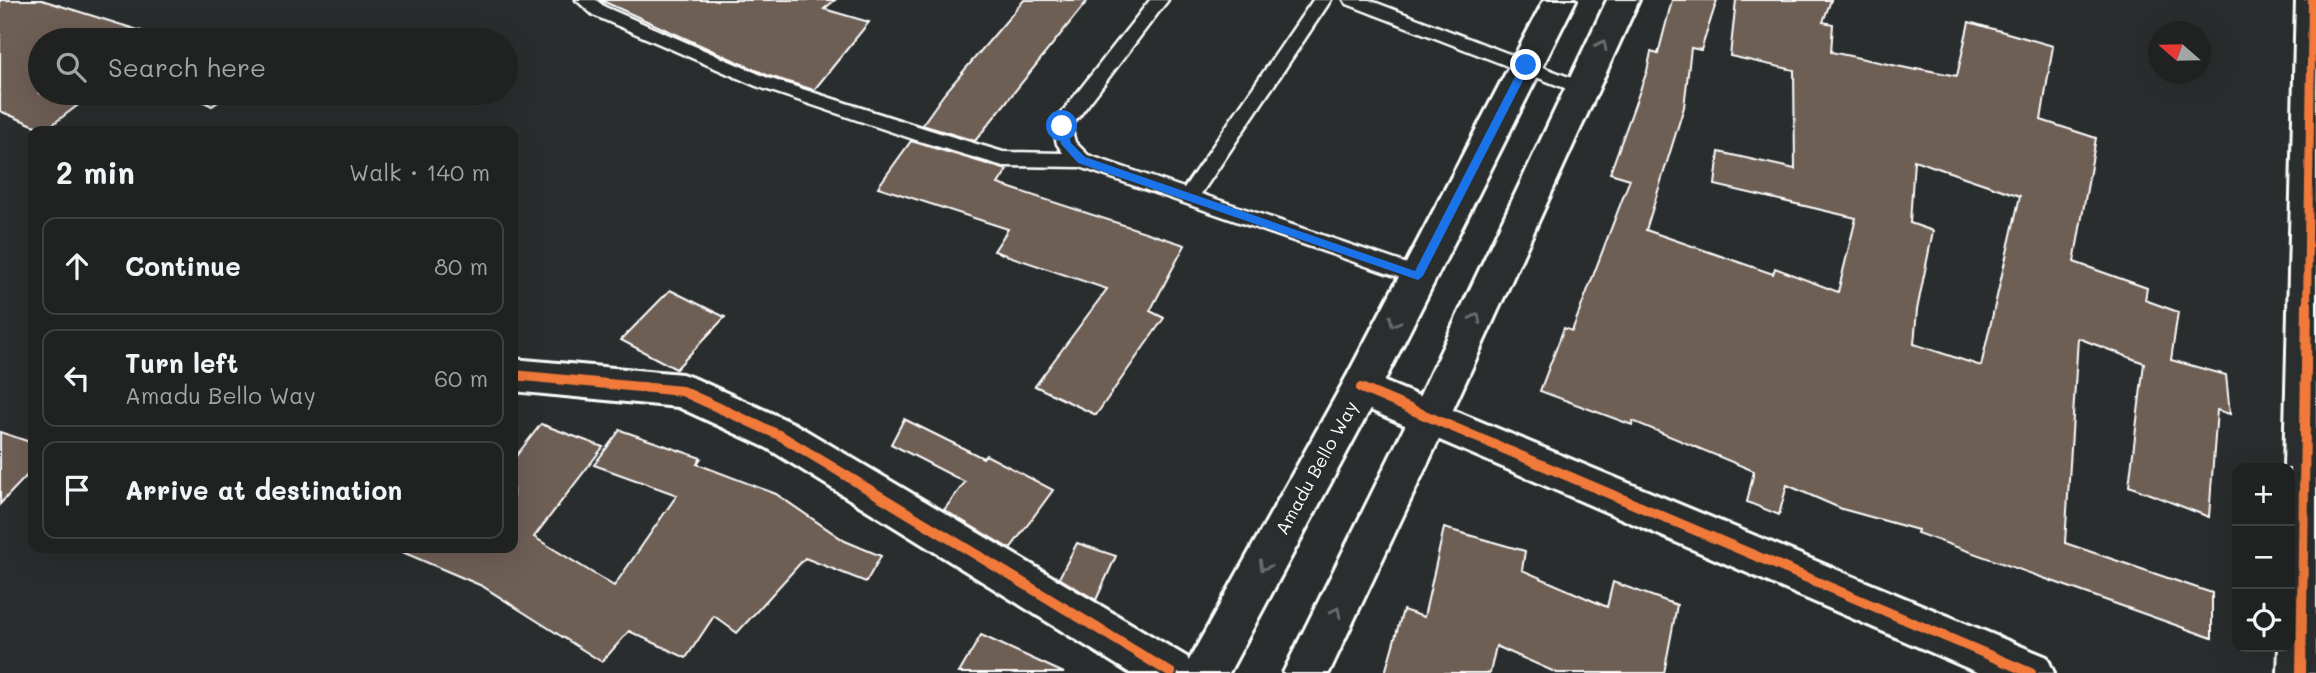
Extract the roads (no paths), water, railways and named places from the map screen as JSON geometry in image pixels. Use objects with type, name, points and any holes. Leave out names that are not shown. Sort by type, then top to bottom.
[{"type":"street","name":"Amadu Bello Way","points":[[1205,673],[1362,388],[1560,0]]},
{"type":"street","points":[[1306,673],[1430,416],[1623,0]]},
{"type":"street","points":[[2301,673],[2313,165],[2312,0]]},
{"type":"street","points":[[518,375],[682,391],[769,430],[1171,673]]},
{"type":"street","points":[[1362,388],[2031,673]]},
{"type":"lane","points":[[585,0],[599,11],[762,82],[1003,159],[1081,160],[1418,276]]},
{"type":"lane","points":[[1081,160],[1066,144],[1062,126],[1159,0]]},
{"type":"lane","points":[[1188,197],[1322,0]]},
{"type":"lane","points":[[1353,0],[1581,88]]}]
